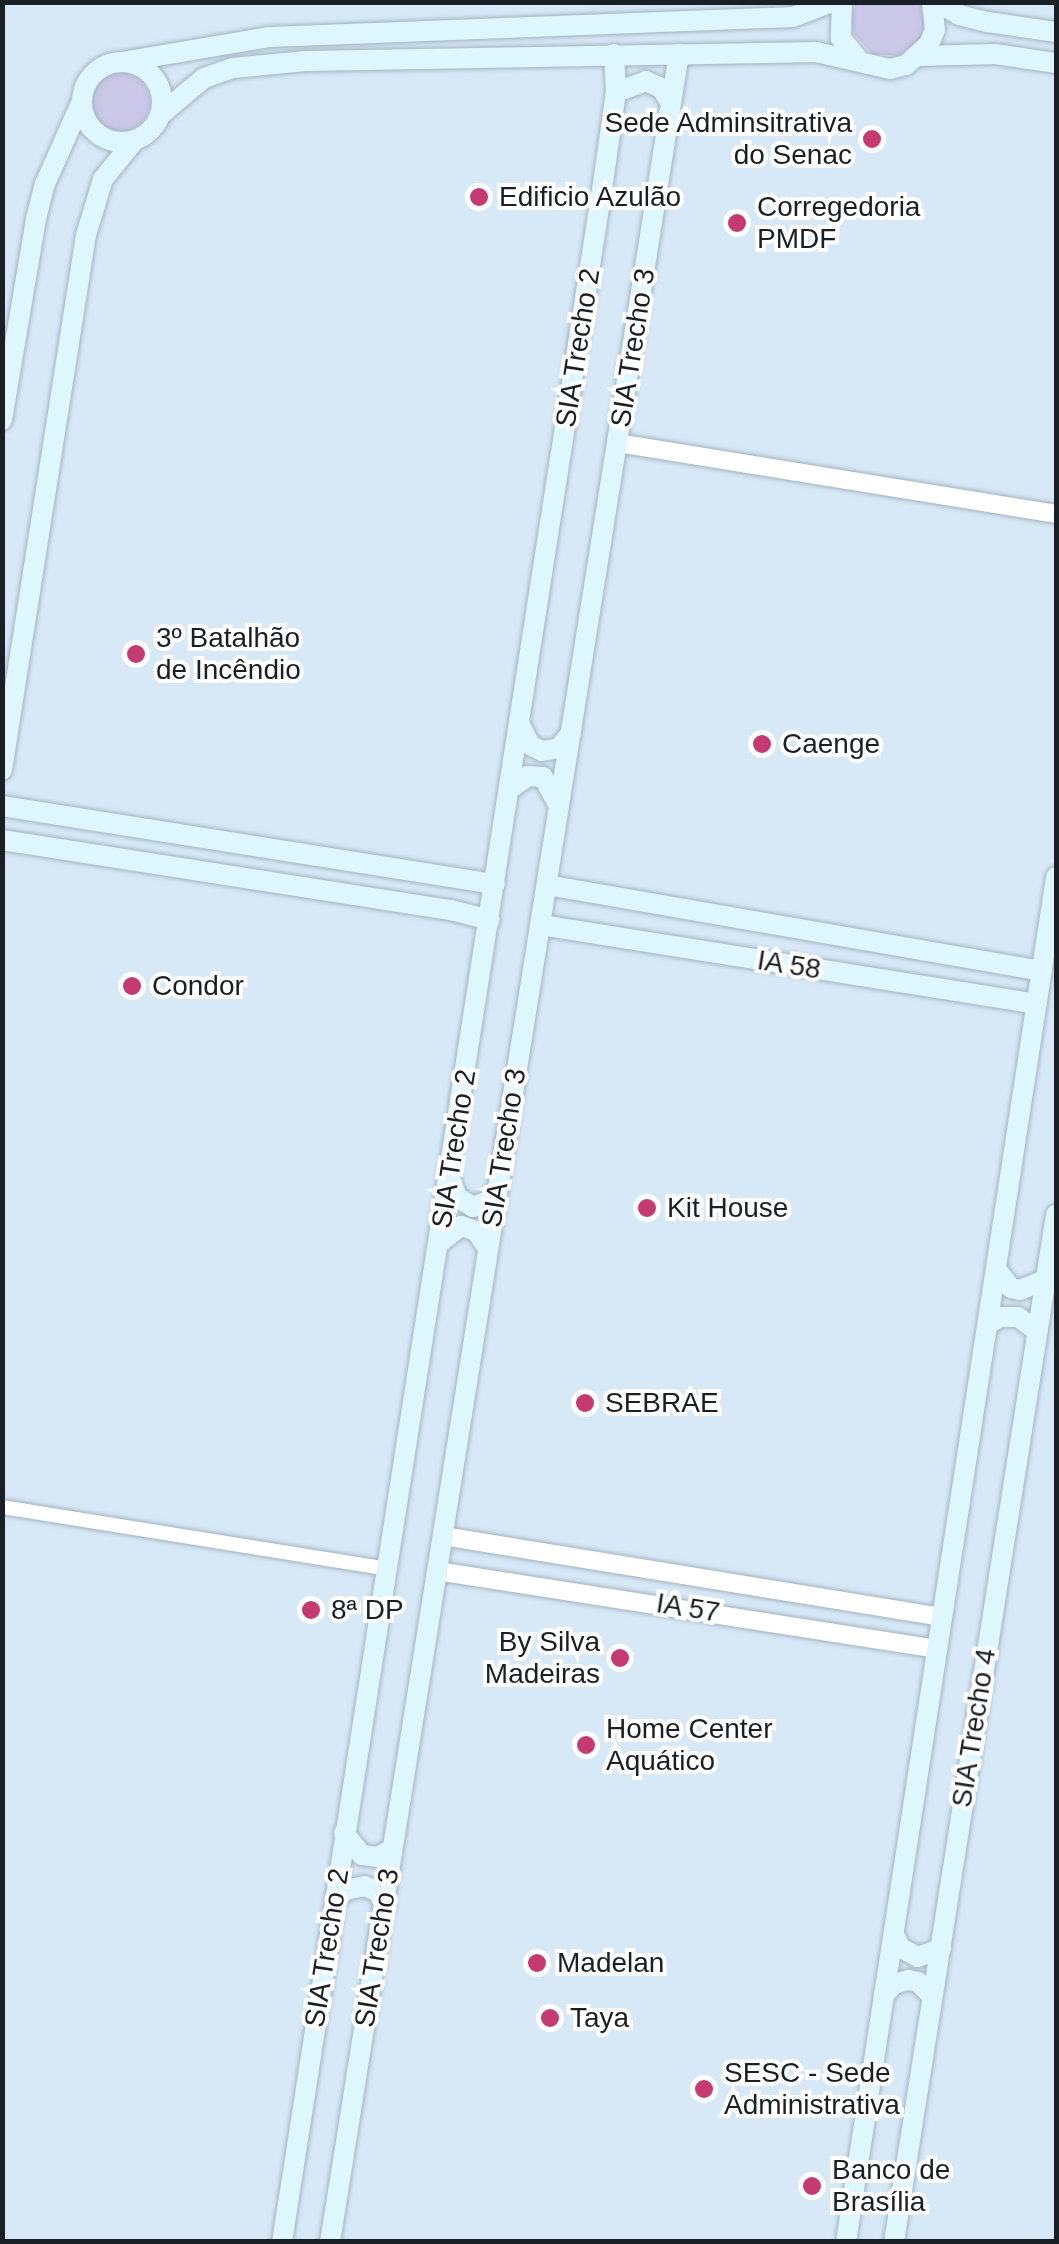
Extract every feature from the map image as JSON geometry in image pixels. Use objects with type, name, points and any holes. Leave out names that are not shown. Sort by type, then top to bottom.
[{"type":"main road","points":[[2,420],[45,184],[90,78],[110,64],[270,37],[793,16],[832,2]]},
{"type":"main road","points":[[842,2],[841,38],[859,60]]},
{"type":"main road","points":[[920,56],[935,30],[934,2],[974,18],[1056,32]]},
{"type":"main road","points":[[2,770],[7,710],[86,235],[103,179],[134,141],[145,135],[160,115],[195,84],[233,68],[306,61],[816,52],[890,69],[920,56],[977,53],[1056,63]]},
{"type":"main road","name":"SIA Trecho 2","points":[[282,2242],[520,725],[616,92],[614,54]]},
{"type":"main road","name":"SIA Trecho 3","points":[[330,2242],[679,54]]},
{"type":"main road","points":[[122,62],[135,64],[154,79],[162,102],[160,115]]},
{"type":"main road","points":[[616,92],[646,81],[661,88],[671,103]]},
{"type":"main road","points":[[82,101],[89,125],[98,134],[108,140],[134,141]]},
{"type":"main road","points":[[520,725],[530,745],[542,751],[559,748],[572,732]]},
{"type":"main road","points":[[510,789],[528,776],[543,778],[560,808]]},
{"type":"main road","points":[[2,806],[495,884]]},
{"type":"main road","points":[[2,840],[451,910],[490,920]]},
{"type":"main road","points":[[846,2242],[1056,877]]},
{"type":"main road","name":"IA 58","points":[[547,884],[580,893],[1042,971]]},
{"type":"main road","points":[[576,931],[580,893]]},
{"type":"main road","name":"IA 58","points":[[540,925],[1037,1004]]},
{"type":"main road","points":[[805,968],[810,933]]},
{"type":"main road","points":[[450,1176],[458,1197],[472,1207],[488,1201],[498,1187]]},
{"type":"main road","name":"SIA Trecho 4","points":[[894,2242],[1056,1214]]},
{"type":"main road","points":[[439,1243],[461,1226],[476,1231],[488,1248]]},
{"type":"main road","points":[[996,1269],[1011,1288],[1020,1290],[1046,1279]]},
{"type":"main road","points":[[988,1324],[1000,1318],[1018,1317],[1037,1331]]},
{"type":"main road","points":[[344,1834],[362,1856],[378,1858],[392,1849]]},
{"type":"main road","points":[[335,1901],[345,1890],[365,1886],[378,1892],[385,1906]]},
{"type":"main road","points":[[894,1935],[908,1954],[926,1957],[941,1948]]},
{"type":"main road","points":[[884,1995],[894,1984],[908,1980],[918,1982],[932,1996]]},
{"type":"street","points":[[618,443],[1056,514]]},
{"type":"street","points":[[2,1507],[387,1569]]},
{"type":"street","name":"IA 57","points":[[443,1536],[942,1616]]},
{"type":"street","points":[[548,1587],[554,1555]]},
{"type":"street","name":"IA 57","points":[[437,1571],[938,1649]]},
{"type":"street","points":[[809,1628],[816,1597]]},
{"type":"shaded area","points":[[856,3],[920,3],[925,24],[919,41],[898,56],[872,54],[854,34],[851,17]]},
{"type":"shaded area","points":[[121,73],[142,81],[150,102],[142,123],[121,131],[100,123],[92,102],[100,81]]},
{"type":"place","name":"Sede Adminsitrativa do Senac","points":[[872,139]]},
{"type":"place","name":"Edificio Azulão","points":[[479,197]]},
{"type":"place","name":"Corregedoria PMDF","points":[[737,223]]},
{"type":"place","name":"3º Batalhão de Incêndio","points":[[136,654]]},
{"type":"place","name":"Caenge","points":[[762,744]]},
{"type":"place","name":"Condor","points":[[132,986]]},
{"type":"place","name":"Kit House","points":[[647,1208]]},
{"type":"place","name":"SEBRAE","points":[[585,1403]]},
{"type":"place","name":"8ª DP","points":[[311,1610]]},
{"type":"place","name":"By Silva Madeiras","points":[[620,1658]]},
{"type":"place","name":"Home Center Aquático","points":[[586,1745]]},
{"type":"place","name":"Madelan","points":[[537,1963]]},
{"type":"place","name":"Taya","points":[[550,2018]]},
{"type":"place","name":"SESC - Sede Administrativa","points":[[704,2089]]},
{"type":"place","name":"Banco de Brasília","points":[[812,2186]]}]
